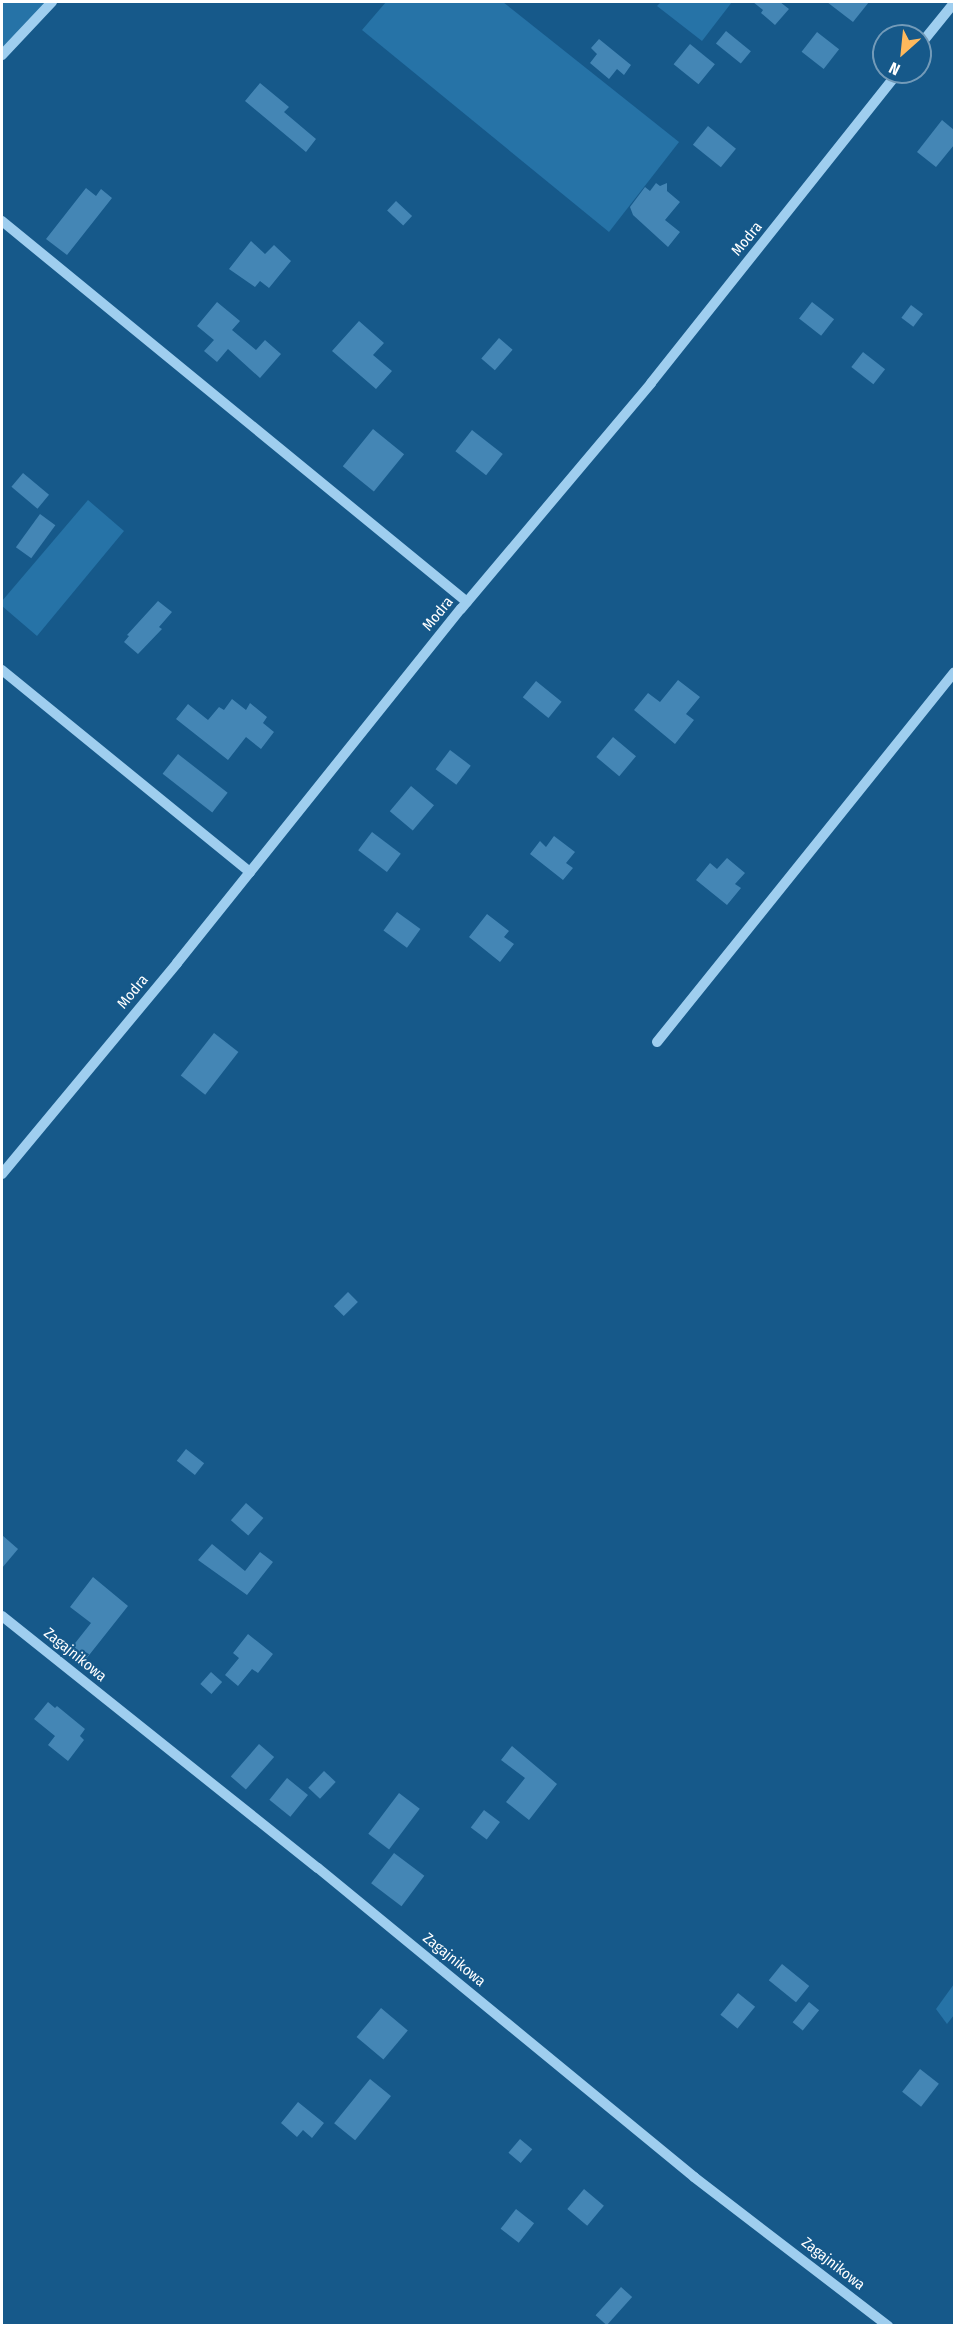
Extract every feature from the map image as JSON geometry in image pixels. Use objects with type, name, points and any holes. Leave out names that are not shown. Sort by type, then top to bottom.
[{"type":"street","points":[[2,55],[52,2]]},
{"type":"street","points":[[932,30],[954,3]]},
{"type":"street","name":"Modra","points":[[2,1174],[250,872],[467,602],[651,383],[888,84]]},
{"type":"street","points":[[2,221],[467,602]]},
{"type":"street","points":[[2,670],[250,872]]},
{"type":"street","points":[[657,1042],[954,672]]},
{"type":"street","name":"Zagajnikowa","points":[[2,1616],[327,1876],[694,2176],[888,2325]]},
{"type":"shaded area","points":[[2,2],[46,2],[2,48]]},
{"type":"shaded area","points":[[386,2],[503,2],[679,142],[609,232],[362,30]]},
{"type":"shaded area","points":[[661,2],[732,2],[702,41],[657,6]]},
{"type":"shaded area","points":[[88,500],[124,531],[37,636],[2,606],[2,601]]},
{"type":"shaded area","points":[[954,1984],[954,2015],[947,2024],[936,2009]]},
{"type":"building","points":[[753,2],[780,2],[789,9],[775,25],[761,13],[763,10]]},
{"type":"building","points":[[827,2],[869,2],[853,22]]},
{"type":"building","points":[[726,31],[751,51],[741,64],[716,43]]},
{"type":"building","points":[[817,32],[839,49],[824,69],[802,52]]},
{"type":"building","points":[[599,39],[631,65],[624,75],[617,69],[609,79],[590,63],[597,54],[591,48]]},
{"type":"building","points":[[690,44],[715,64],[699,84],[674,64]]},
{"type":"building","points":[[260,83],[289,107],[284,112],[316,139],[306,152],[245,101]]},
{"type":"building","points":[[942,120],[954,130],[954,145],[936,167],[917,152]]},
{"type":"building","points":[[708,126],[736,149],[721,167],[693,145]]},
{"type":"building","points":[[656,183],[660,186],[667,183],[667,191],[680,202],[665,220],[680,232],[668,247],[633,215],[630,207],[645,187],[650,191]]},
{"type":"building","points":[[86,188],[96,196],[101,189],[112,198],[67,255],[46,239]]},
{"type":"building","points":[[396,201],[412,216],[403,226],[387,211]]},
{"type":"building","points":[[251,241],[265,254],[274,245],[291,261],[269,288],[260,281],[255,287],[229,269]]},
{"type":"building","points":[[217,302],[240,321],[232,330],[256,350],[265,340],[281,354],[260,378],[228,349],[217,362],[204,351],[214,340],[197,326]]},
{"type":"building","points":[[812,302],[834,319],[821,336],[799,319]]},
{"type":"building","points":[[911,305],[923,314],[913,327],[901,318]]},
{"type":"building","points":[[359,321],[384,343],[373,355],[392,371],[376,389],[332,351]]},
{"type":"building","points":[[499,338],[513,350],[495,370],[481,358]]},
{"type":"building","points":[[863,352],[885,369],[873,384],[851,367]]},
{"type":"building","points":[[373,429],[404,454],[374,491],[343,466]]},
{"type":"building","points":[[472,430],[503,454],[486,475],[455,451]]},
{"type":"building","points":[[23,473],[49,495],[37,509],[11,487]]},
{"type":"building","points":[[40,514],[55,525],[31,558],[16,547]]},
{"type":"building","points":[[158,601],[172,612],[159,627],[162,629],[138,654],[124,642],[129,636],[127,635]]},
{"type":"building","points":[[678,680],[700,697],[686,714],[694,720],[675,744],[634,710],[648,693],[660,702]]},
{"type":"building","points":[[536,681],[562,702],[548,718],[523,697]]},
{"type":"building","points":[[232,699],[246,710],[250,703],[267,717],[263,723],[274,732],[261,749],[246,737],[228,760],[176,719],[188,704],[208,720],[219,707],[224,710]]},
{"type":"building","points":[[613,737],[636,756],[619,776],[596,757]]},
{"type":"building","points":[[450,750],[471,766],[456,785],[436,769]]},
{"type":"building","points":[[178,754],[228,793],[212,812],[163,774]]},
{"type":"building","points":[[411,786],[434,805],[413,831],[390,811]]},
{"type":"building","points":[[372,832],[401,854],[387,872],[358,850]]},
{"type":"building","points":[[554,836],[575,852],[566,863],[573,868],[563,880],[530,854],[540,841],[546,847]]},
{"type":"building","points":[[727,858],[745,873],[735,884],[741,888],[727,905],[696,880],[710,863],[717,869]]},
{"type":"building","points":[[397,912],[420,929],[407,948],[383,931]]},
{"type":"building","points":[[487,914],[509,931],[504,937],[514,944],[500,962],[469,937]]},
{"type":"building","points":[[214,1033],[238,1052],[205,1095],[181,1076]]},
{"type":"building","points":[[348,1292],[358,1302],[344,1316],[334,1306]]},
{"type":"building","points":[[186,1449],[204,1463],[195,1475],[177,1461]]},
{"type":"building","points":[[246,1503],[263,1518],[248,1535],[231,1520]]},
{"type":"building","points":[[2,1535],[18,1549],[2,1568]]},
{"type":"building","points":[[212,1544],[245,1571],[260,1552],[273,1562],[247,1595],[198,1560]]},
{"type":"building","points":[[93,1577],[128,1606],[86,1659],[72,1647],[91,1623],[70,1607]]},
{"type":"building","points":[[248,1634],[273,1654],[258,1673],[252,1669],[238,1686],[225,1675],[239,1658],[233,1653]]},
{"type":"building","points":[[211,1672],[222,1682],[211,1694],[200,1684]]},
{"type":"building","points":[[48,1702],[55,1708],[57,1706],[85,1729],[80,1736],[84,1740],[68,1761],[48,1745],[55,1736],[34,1719]]},
{"type":"building","points":[[259,1744],[274,1757],[246,1790],[231,1776]]},
{"type":"building","points":[[512,1746],[557,1784],[529,1820],[506,1802],[525,1778],[501,1760]]},
{"type":"building","points":[[324,1771],[336,1782],[320,1799],[308,1788]]},
{"type":"building","points":[[287,1778],[308,1795],[290,1817],[269,1800]]},
{"type":"building","points":[[399,1793],[420,1809],[389,1849],[368,1834]]},
{"type":"building","points":[[484,1810],[500,1822],[487,1840],[471,1828]]},
{"type":"building","points":[[394,1853],[424,1876],[401,1906],[371,1883]]},
{"type":"building","points":[[782,1964],[809,1986],[796,2002],[769,1980]]},
{"type":"building","points":[[738,1993],[755,2007],[737,2029],[720,2015]]},
{"type":"building","points":[[809,2002],[819,2010],[803,2030],[793,2022]]},
{"type":"building","points":[[381,2008],[408,2030],[383,2060],[357,2037]]},
{"type":"building","points":[[920,2069],[939,2084],[921,2107],[902,2092]]},
{"type":"building","points":[[370,2079],[391,2096],[355,2140],[334,2123]]},
{"type":"building","points":[[298,2102],[324,2123],[312,2138],[303,2130],[297,2137],[281,2123]]},
{"type":"building","points":[[520,2139],[532,2149],[521,2163],[508,2153]]},
{"type":"building","points":[[584,2189],[604,2206],[587,2226],[567,2209]]},
{"type":"building","points":[[516,2209],[534,2223],[519,2243],[501,2229]]},
{"type":"building","points":[[621,2287],[632,2297],[607,2325],[596,2315]]}]
